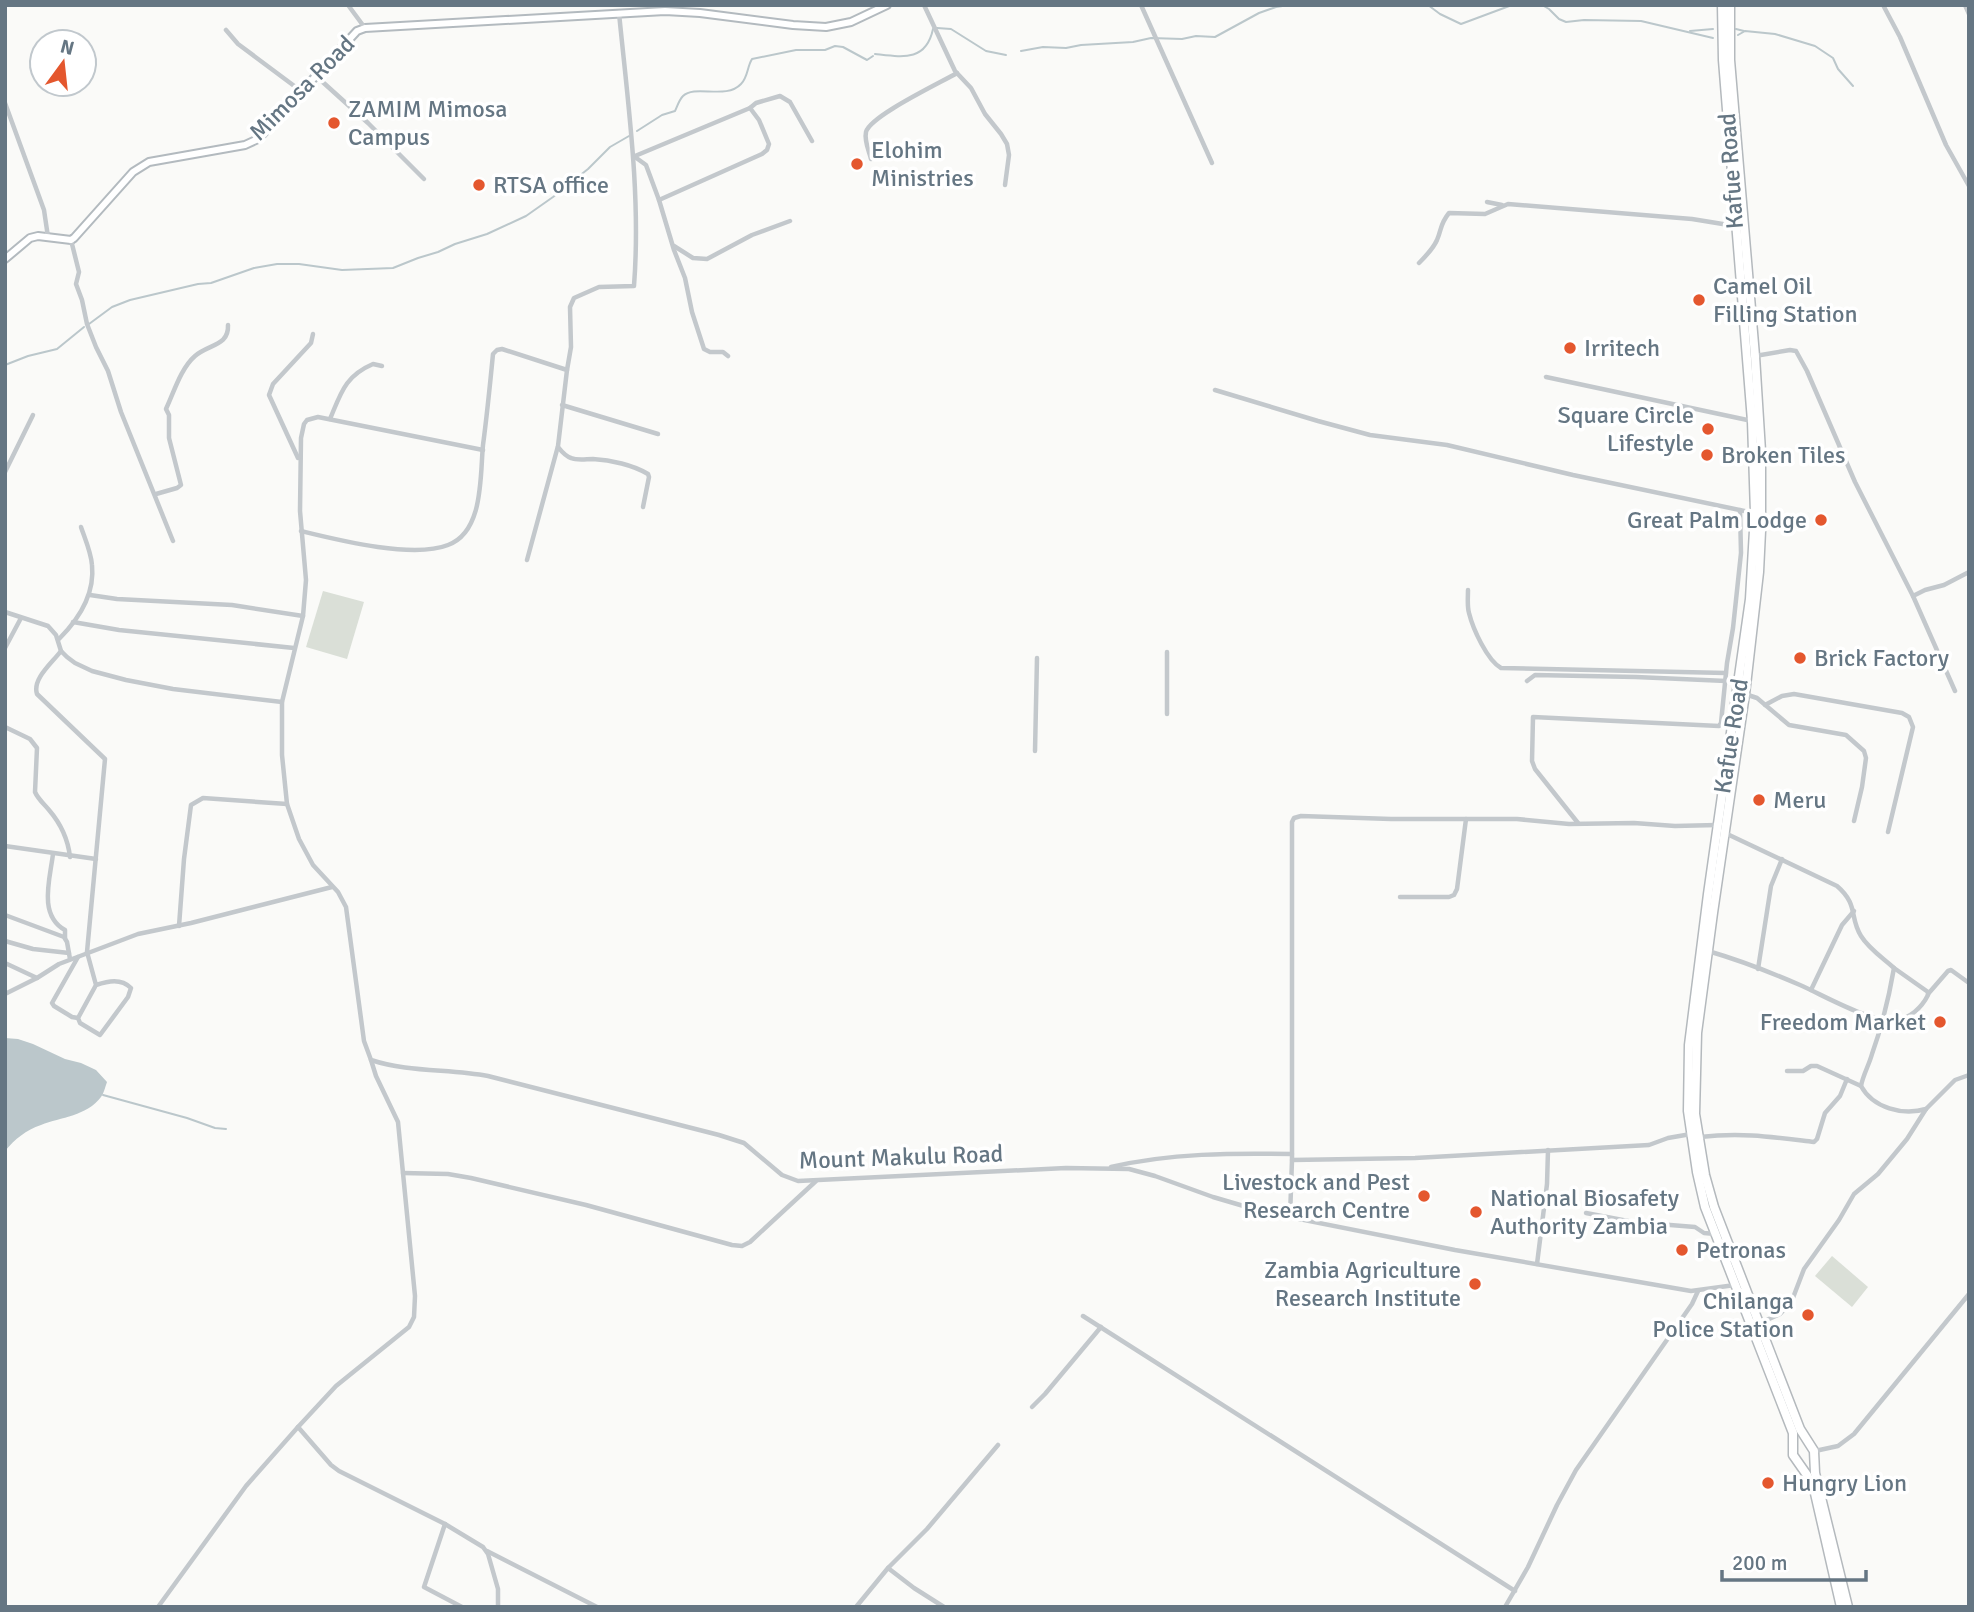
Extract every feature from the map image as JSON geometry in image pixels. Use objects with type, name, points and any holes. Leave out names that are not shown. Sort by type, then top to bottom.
[{"type":"highway","name":"Kafue Road","points":[[1722,5],[1723,60],[1752,421],[1755,513],[1750,604],[1689,1045],[1688,1086],[1695,1136],[1714,1207],[1800,1429],[1812,1451],[1815,1473],[1849,1607]]},
{"type":"highway","name":"Kafue Road","points":[[1730,5],[1730,60],[1755,356],[1760,451],[1760,545],[1757,599],[1745,694],[1697,1033],[1695,1136],[1697,1172],[1705,1207],[1793,1433],[1794,1448]]},
{"type":"highway","points":[[1797,1462],[1804,1464],[1812,1451],[1801,1443],[1794,1448],[1793,1455],[1797,1462],[1807,1475],[1814,1489],[1841,1607]]},
{"type":"street","points":[[348,5],[365,28]]},
{"type":"street","name":"Mimosa Road","points":[[71,240],[141,166],[157,159],[245,145],[258,139],[357,31],[365,28],[619,12],[682,11],[826,27],[850,22],[887,5]]},
{"type":"street","points":[[924,5],[957,73],[969,85],[985,114],[1007,144],[1009,155],[1005,185]]},
{"type":"street","points":[[1140,5],[1212,163]]},
{"type":"street","points":[[1883,5],[1900,37],[1946,145],[1969,186]]},
{"type":"street","points":[[1965,5],[1969,14]]},
{"type":"street","points":[[527,560],[558,446],[573,298],[599,287],[634,286],[634,156],[619,12]]},
{"type":"street","points":[[226,30],[239,44],[301,91]]},
{"type":"street","points":[[871,159],[866,138],[871,124],[890,110],[957,73]]},
{"type":"street","points":[[315,75],[424,179]]},
{"type":"street","points":[[634,156],[750,108],[756,103],[780,96],[790,102],[812,141]]},
{"type":"street","points":[[5,103],[44,210],[48,237]]},
{"type":"street","points":[[659,200],[766,150],[769,144],[759,120],[750,108]]},
{"type":"street","points":[[634,156],[646,165],[659,200],[685,278],[704,349],[723,352],[728,356]]},
{"type":"street","points":[[1487,202],[1663,216],[1735,226]]},
{"type":"street","points":[[1419,263],[1430,253],[1442,222],[1450,213],[1485,214],[1502,205]]},
{"type":"street","points":[[673,246],[693,258],[707,259],[752,235],[790,221]]},
{"type":"street","points":[[5,258],[38,236],[71,240],[79,272],[76,284],[87,324],[108,370],[121,412],[173,541]]},
{"type":"street","points":[[156,494],[181,485],[169,438],[169,415],[166,409],[187,363],[204,349],[225,340],[228,325]]},
{"type":"street","points":[[299,462],[269,395],[273,384],[312,343],[313,334]]},
{"type":"street","points":[[301,531],[351,543],[390,548],[428,549],[448,546],[462,536],[474,515],[481,481],[494,355],[497,350],[511,351],[567,370]]},
{"type":"street","points":[[1755,356],[1796,351],[1855,482],[1913,596],[1955,691]]},
{"type":"street","points":[[330,419],[344,386],[353,375],[373,364],[382,366]]},
{"type":"street","points":[[1546,377],[1752,421]]},
{"type":"street","points":[[1215,390],[1370,435],[1447,445],[1573,475],[1755,513]]},
{"type":"street","points":[[562,405],[658,434]]},
{"type":"street","points":[[5,472],[33,415]]},
{"type":"street","points":[[158,1607],[246,1486],[298,1427],[336,1386],[409,1327],[414,1317],[415,1296],[398,1122],[376,1076],[364,1041],[346,907],[338,892],[306,854],[288,804],[282,755],[282,702],[303,616],[306,580],[299,462],[304,424],[311,418],[318,417],[483,450]]},
{"type":"street","points":[[558,446],[565,455],[575,460],[597,459],[648,474],[643,507]]},
{"type":"street","points":[[1579,824],[1535,769],[1532,761],[1533,717],[1719,726],[1741,553],[1740,510]]},
{"type":"street","points":[[58,639],[73,622],[90,595],[92,564],[81,527]]},
{"type":"street","points":[[1913,596],[1944,585],[1969,572]]},
{"type":"street","points":[[1468,590],[1470,616],[1485,650],[1501,668],[1740,678]]},
{"type":"street","points":[[90,595],[232,605],[303,616]]},
{"type":"street","points":[[1735,602],[1750,604]]},
{"type":"street","points":[[5,612],[48,626],[58,639],[61,651],[83,668],[126,680],[200,693],[282,702]]},
{"type":"street","points":[[5,648],[21,618]]},
{"type":"street","points":[[73,622],[119,630],[294,649]]},
{"type":"street","points":[[61,651],[37,681],[37,694],[105,758],[87,952],[96,985],[78,1018]]},
{"type":"street","points":[[1167,652],[1167,714]]},
{"type":"street","points":[[1035,751],[1037,658]]},
{"type":"street","points":[[1527,681],[1535,676],[1726,677]]},
{"type":"street","points":[[1745,694],[1757,698],[1789,725],[1846,735],[1864,751],[1866,758],[1854,821]]},
{"type":"street","points":[[1765,705],[1782,696],[1794,694],[1889,710],[1909,717],[1913,727],[1911,741],[1888,832]]},
{"type":"street","points":[[5,727],[30,739],[37,748],[34,778],[36,795],[62,829],[68,841],[70,857]]},
{"type":"street","points":[[179,926],[191,805],[203,799],[288,804]]},
{"type":"street","points":[[1290,1217],[1293,1157],[1294,818],[1517,819],[1579,824],[1718,825]]},
{"type":"street","points":[[1400,897],[1449,898],[1454,895],[1466,819]]},
{"type":"street","points":[[1724,833],[1837,886],[1847,896],[1854,910],[1862,938],[1894,968],[1928,992],[1928,995]]},
{"type":"street","points":[[5,846],[96,859]]},
{"type":"street","points":[[52,854],[48,911],[56,925],[65,930],[69,956]]},
{"type":"street","points":[[1758,969],[1771,886],[1782,859]]},
{"type":"street","points":[[5,941],[33,949],[78,956],[138,934],[333,886]]},
{"type":"street","points":[[1811,990],[1842,925],[1854,910]]},
{"type":"street","points":[[5,915],[65,938]]},
{"type":"street","points":[[1707,951],[1883,1020],[1906,1018],[1915,1012],[1948,971],[1954,972],[1969,983]]},
{"type":"street","points":[[5,994],[37,978],[69,956]]},
{"type":"street","points":[[78,956],[52,1003],[72,1017],[78,1018]]},
{"type":"street","points":[[5,963],[37,978]]},
{"type":"street","points":[[1861,1086],[1883,1020],[1894,968]]},
{"type":"street","points":[[78,1018],[80,1023],[98,1035],[102,1034],[131,990],[130,986],[122,982],[96,985]]},
{"type":"street","name":"Mount Makulu Road","points":[[371,1060],[382,1064],[488,1076],[719,1135],[751,1147],[782,1175],[798,1181],[1107,1168],[1141,1172],[1213,1197],[1290,1217],[1455,1250],[1637,1283],[1698,1291],[1735,1285]]},
{"type":"street","points":[[1787,1071],[1803,1071],[1814,1065],[1861,1086],[1871,1100],[1900,1112],[1926,1110]]},
{"type":"street","points":[[1759,1324],[1780,1314],[1791,1303],[1804,1269],[1839,1220],[1849,1200],[1867,1181],[1878,1174],[1907,1139],[1926,1110],[1955,1080],[1969,1075]]},
{"type":"street","points":[[1107,1168],[1135,1161],[1245,1153],[1293,1157],[1415,1158],[1649,1145],[1668,1138],[1727,1133],[1759,1134],[1814,1142],[1825,1113],[1840,1096],[1847,1079]]},
{"type":"street","points":[[1537,1264],[1547,1184],[1548,1150]]},
{"type":"street","points":[[402,1173],[448,1174],[471,1178],[742,1246],[750,1242],[816,1181]]},
{"type":"street","points":[[1586,1213],[1633,1222],[1695,1227],[1704,1233],[1715,1234]]},
{"type":"street","points":[[1505,1607],[1576,1469],[1696,1299],[1698,1291]]},
{"type":"street","points":[[1812,1451],[1838,1446],[1854,1434],[1969,1294]]},
{"type":"street","points":[[1083,1316],[1515,1591]]},
{"type":"street","points":[[1032,1407],[1101,1327]]},
{"type":"street","points":[[298,1427],[339,1471],[445,1524],[486,1550],[597,1607]]},
{"type":"street","points":[[856,1607],[998,1445]]},
{"type":"street","points":[[445,1524],[424,1587],[462,1607]]},
{"type":"street","points":[[486,1550],[498,1589],[498,1607]]},
{"type":"street","points":[[888,1568],[944,1607]]},
{"type":"shaded area","points":[[323,591],[364,602],[347,659],[306,647]]},
{"type":"shaded area","points":[[5,1038],[18,1039],[81,1063],[96,1070],[107,1082],[101,1097],[89,1108],[30,1129],[5,1151]]},
{"type":"shaded area","points":[[1832,1256],[1868,1287],[1852,1307],[1815,1276]]},
{"type":"waterway","points":[[1021,51],[1043,47],[1066,48],[1133,42],[1151,38],[1215,37],[1259,13],[1289,5]]},
{"type":"waterway","points":[[1322,5],[1339,5]]},
{"type":"waterway","points":[[1428,5],[1461,24],[1512,5]]},
{"type":"waterway","points":[[1542,5],[1566,22],[1641,21],[1713,38]]},
{"type":"waterway","points":[[937,28],[951,29],[986,51],[1006,55]]},
{"type":"waterway","points":[[875,54],[903,56],[919,52],[930,40],[933,29]]},
{"type":"waterway","points":[[1690,31],[1713,29]]},
{"type":"waterway","points":[[1736,29],[1744,31]]},
{"type":"waterway","points":[[1738,35],[1745,31],[1775,34],[1815,46],[1833,58],[1838,69],[1853,86]]},
{"type":"waterway","points":[[637,131],[662,115],[675,111],[688,93],[735,89],[743,81],[752,59],[796,50],[825,50],[835,46],[843,47],[867,60],[873,56]]},
{"type":"waterway","points":[[89,324],[112,307],[130,300],[211,283],[254,268],[277,264],[342,270],[393,268],[487,234],[526,216],[588,169],[610,147],[629,136]]},
{"type":"waterway","points":[[5,365],[57,349],[84,327]]},
{"type":"waterway","points":[[103,1095],[226,1129]]},
{"type":"place","name":"ZAMIM Mimosa Campus","points":[[334,123]]},
{"type":"place","name":"Elohim Ministries","points":[[857,164]]},
{"type":"place","name":"RTSA office","points":[[479,185]]},
{"type":"place","name":"Camel Oil Filling Station","points":[[1699,300]]},
{"type":"place","name":"Irritech","points":[[1570,348]]},
{"type":"place","name":"Square Circle Lifestyle","points":[[1708,429]]},
{"type":"place","name":"Broken Tiles","points":[[1707,455]]},
{"type":"place","name":"Great Palm Lodge","points":[[1821,520]]},
{"type":"place","name":"Brick Factory","points":[[1800,658]]},
{"type":"place","name":"Meru","points":[[1759,800]]},
{"type":"place","name":"Freedom Market","points":[[1940,1022]]},
{"type":"place","name":"Livestock and Pest Research Centre","points":[[1424,1196]]},
{"type":"place","name":"National Biosafety Authority Zambia","points":[[1476,1212]]},
{"type":"place","name":"Petronas","points":[[1682,1250]]},
{"type":"place","name":"Zambia Agriculture Research Institute","points":[[1475,1284]]},
{"type":"place","name":"Chilanga Police Station","points":[[1808,1315]]},
{"type":"place","name":"Hungry Lion","points":[[1768,1483]]}]
